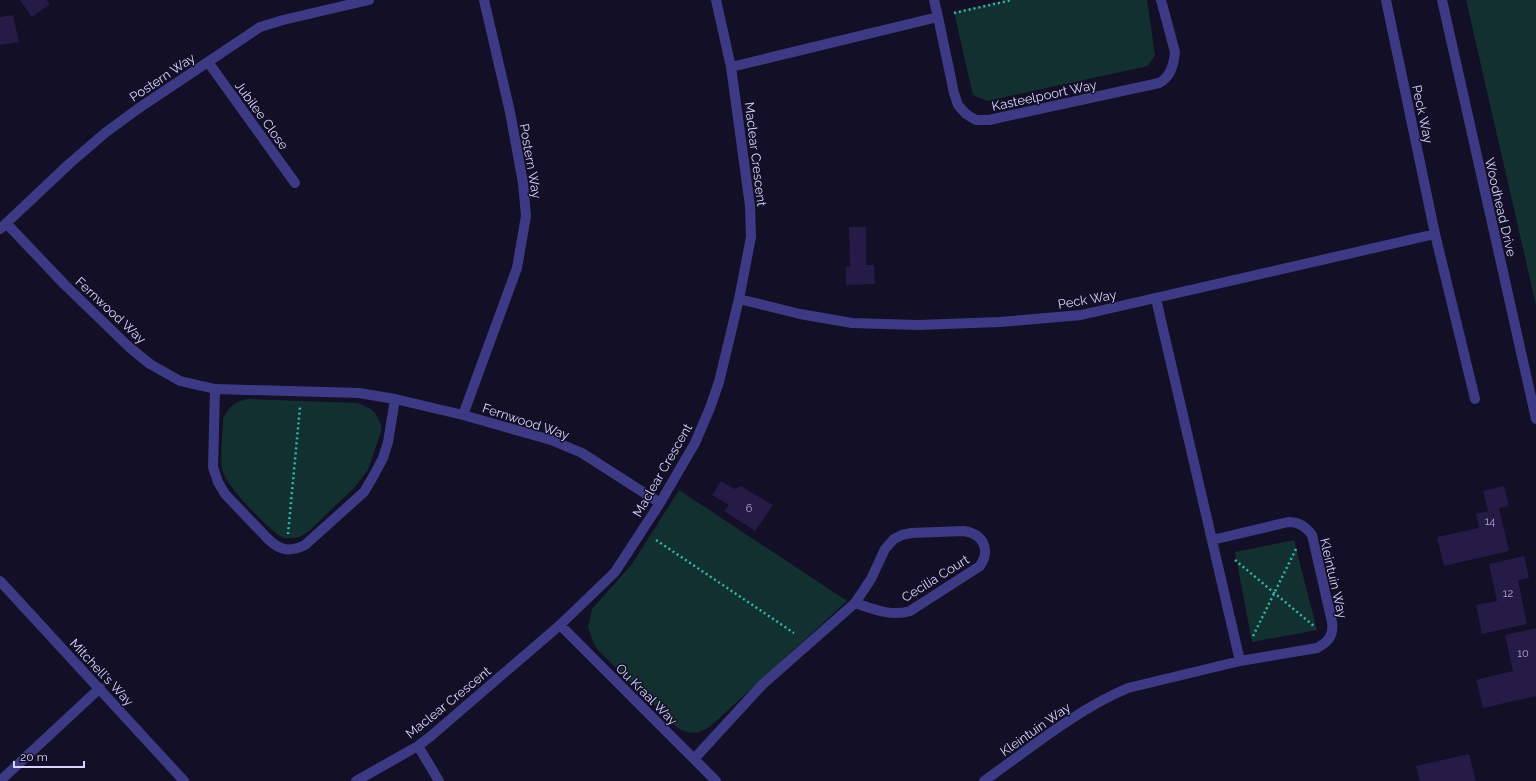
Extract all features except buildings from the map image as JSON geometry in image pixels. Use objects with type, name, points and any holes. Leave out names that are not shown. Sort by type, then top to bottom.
[{"type":"street","name":"Postern Way","points":[[3,226],[69,164],[105,133],[139,108],[260,28],[283,20],[369,0]]},
{"type":"street","name":"Postern Way","points":[[463,415],[517,268],[526,216],[523,183],[510,112],[484,0]]},
{"type":"street","name":"Maclear Crescent","points":[[356,781],[418,746],[431,736],[560,625],[615,572],[660,503],[695,443],[710,408],[718,382],[739,299],[749,251],[751,223],[731,67],[716,0]]},
{"type":"street","points":[[731,67],[938,17],[934,0]]},
{"type":"street","name":"Kasteelpoort Way","points":[[938,17],[954,93],[958,105],[966,114],[976,120],[989,120],[1159,83],[1165,80],[1173,64],[1174,52],[1161,0]]},
{"type":"street","name":"Peck Way","points":[[1386,0],[1435,234],[1475,399]]},
{"type":"street","name":"Woodhead Drive","points":[[1442,0],[1536,419]]},
{"type":"street","name":"Jubilee Close","points":[[208,62],[295,183]]},
{"type":"street","name":"Fernwood Way","points":[[3,226],[129,347],[150,364],[180,381],[215,389],[359,393],[395,399],[463,415],[551,440],[582,453],[660,503]]},
{"type":"street","name":"Peck Way","points":[[739,299],[800,314],[852,323],[918,325],[1000,322],[1081,315],[1435,234]]},
{"type":"street","points":[[1156,299],[1240,662]]},
{"type":"street","points":[[215,389],[213,468],[218,482],[225,494],[268,540],[277,547],[287,550],[298,549],[305,545],[364,492],[383,458],[388,442],[395,399]]},
{"type":"street","name":"Kleintuin Way","points":[[984,781],[1080,713],[1111,695],[1128,688],[1240,662],[1317,648],[1325,644],[1330,638],[1333,630],[1332,622],[1312,535],[1306,528],[1298,522],[1288,522],[1212,540]]},
{"type":"street","name":"Cecilia Court","points":[[694,759],[762,685],[854,603],[871,579],[889,544],[894,539],[911,533],[964,531],[971,532],[982,541],[985,554],[980,566],[910,611],[890,614],[854,603]]},
{"type":"street","name":"Mitchell's Way","points":[[0,581],[184,781]]},
{"type":"street","name":"Ou Kraal Way","points":[[560,625],[716,781]]},
{"type":"street","points":[[0,781],[100,688]]},
{"type":"street","points":[[418,746],[439,781]]},
{"type":"path","points":[[938,17],[1012,0]]},
{"type":"path","points":[[287,550],[301,391]]},
{"type":"path","points":[[1240,662],[1306,528]]},
{"type":"path","points":[[642,530],[809,644]]},
{"type":"path","points":[[1235,559],[1274,593],[1330,638]]},
{"type":"green space","points":[[1006,0],[1147,0],[1155,55],[1148,66],[987,101],[973,95],[954,12]]},
{"type":"green space","points":[[1466,0],[1536,0],[1536,305]]},
{"type":"green space","points":[[248,399],[358,403],[371,409],[376,414],[381,425],[381,432],[368,470],[355,487],[308,532],[297,538],[284,538],[272,530],[237,494],[230,485],[222,469],[221,451],[223,419],[232,405],[239,401]]},
{"type":"green space","points":[[679,490],[847,601],[713,724],[708,728],[694,733],[679,729],[674,725],[599,651],[594,644],[588,627],[592,609],[632,564]]},
{"type":"green space","points":[[1294,540],[1317,630],[1252,642],[1235,552]]}]
